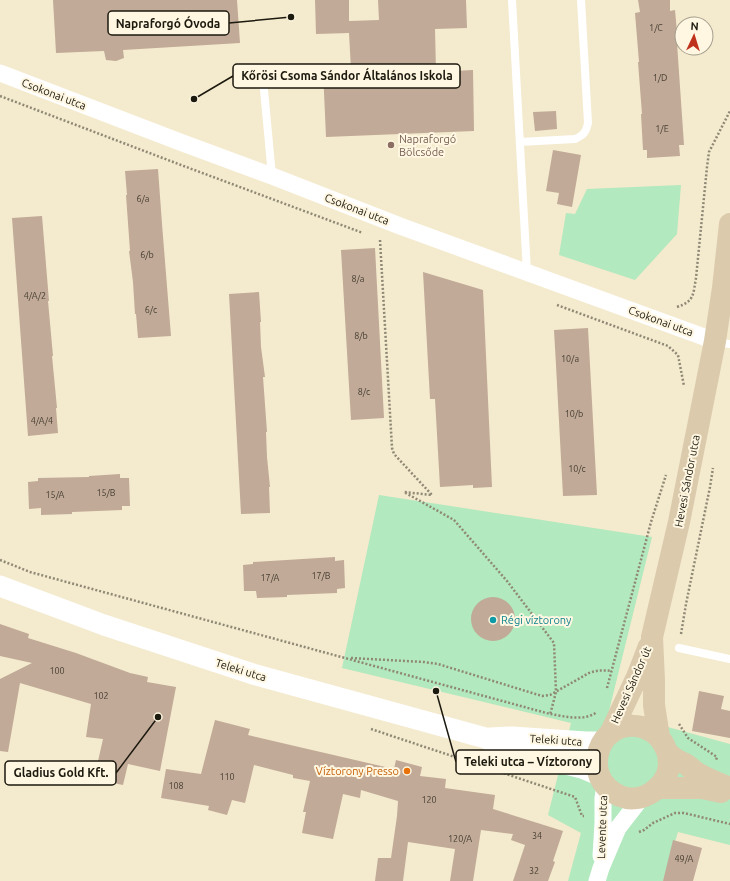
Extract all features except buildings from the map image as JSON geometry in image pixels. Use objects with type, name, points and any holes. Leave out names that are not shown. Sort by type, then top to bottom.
[{"type":"main road","name":"Hevesi Sándor utca","points":[[663,745],[654,705],[652,637],[722,343],[723,288],[730,224]]},
{"type":"main road","name":"Hevesi Sándor út","points":[[606,738],[637,677],[652,637]]},
{"type":"main road","points":[[730,788],[700,775],[663,745],[654,732],[642,727],[631,726],[620,728],[606,738],[597,753],[596,764],[602,780],[613,793],[624,797],[636,798],[650,792],[702,788],[730,795]]},
{"type":"main road","points":[[650,792],[666,776],[669,765],[663,745]]},
{"type":"street","name":"Csokonai utca","points":[[0,73],[172,140],[272,176],[414,231],[722,343]]},
{"type":"street","name":"Teleki utca","points":[[0,586],[104,626],[253,674],[486,738],[512,737],[543,748],[602,780]]},
{"type":"street","name":"Teleki utca","points":[[543,748],[606,738]]},
{"type":"street","name":"Levente utca","points":[[599,874],[603,823],[602,780]]},
{"type":"street","name":"Levente utca","points":[[599,874],[618,828],[650,792]]},
{"type":"lane","points":[[512,0],[527,272]]},
{"type":"lane","points":[[520,142],[575,139],[582,136],[586,130],[588,123],[581,0]]},
{"type":"lane","points":[[272,176],[263,79],[267,73],[284,70]]},
{"type":"lane","points":[[679,648],[730,659]]},
{"type":"path","points":[[0,96],[181,166],[365,234]]},
{"type":"path","points":[[672,306],[678,307],[688,303],[693,296],[709,152],[730,112]]},
{"type":"path","points":[[387,242],[380,240],[392,448],[394,454],[432,496],[404,492],[454,520],[507,581],[554,643],[556,692],[543,748],[532,783]]},
{"type":"path","points":[[551,302],[668,346],[678,355],[684,384],[683,392]]},
{"type":"path","points":[[679,648],[686,604],[710,487],[713,462]]},
{"type":"path","points":[[606,690],[666,472]]},
{"type":"path","points":[[0,560],[30,572],[550,714],[579,718],[595,714],[599,710]]},
{"type":"path","points":[[347,658],[411,661],[438,664],[542,696],[556,692],[589,673],[603,670],[612,671]]},
{"type":"path","points":[[705,817],[730,824]]},
{"type":"green space","points":[[681,185],[677,234],[635,280],[559,255],[566,213],[575,214],[587,189]]},
{"type":"green space","points":[[379,495],[652,537],[609,711],[730,744],[730,845],[678,832],[663,881],[568,881],[581,833],[548,815],[571,723],[342,668]]},
{"type":"place","name":"Napraforgó Óvoda","points":[[291,17]]},
{"type":"place","name":"Kőrösi Csoma Sándor Általános Iskola","points":[[194,99]]},
{"type":"place","name":"Napraforgó Bölcsőde","points":[[391,145]]},
{"type":"place","name":"Régi víztorony","points":[[493,620]]},
{"type":"place","name":"Teleki utca – Víztorony","points":[[436,691]]},
{"type":"place","name":"Gladius Gold Kft.","points":[[158,717]]},
{"type":"place","name":"Víztorony Presso","points":[[407,771]]}]
